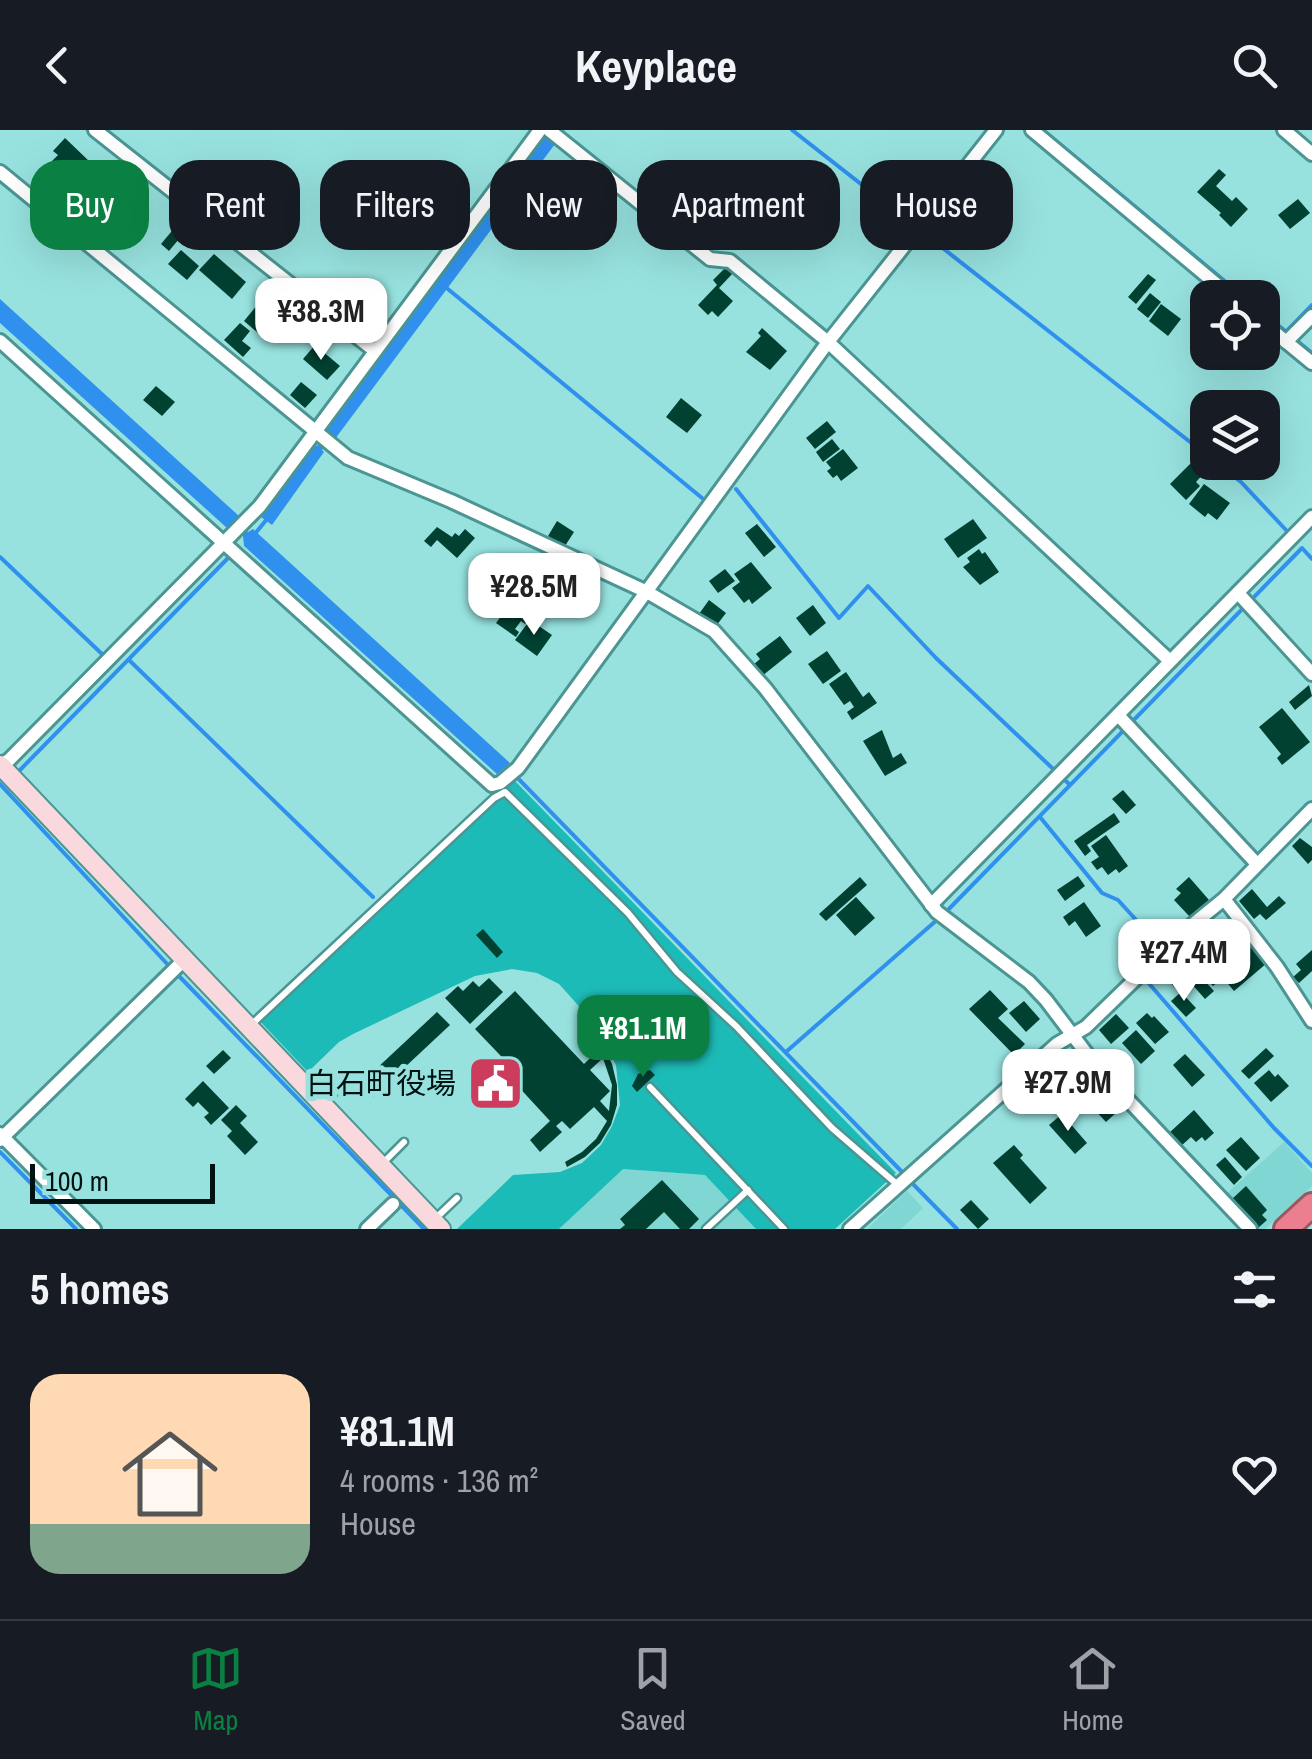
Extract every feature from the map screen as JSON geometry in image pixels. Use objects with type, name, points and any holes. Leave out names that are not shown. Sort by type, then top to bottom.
[{"type":"highway","points":[[1286,1229],[1312,1205]]},
{"type":"street","points":[[95,130],[375,351]]},
{"type":"street","points":[[437,1225],[400,1198],[380,1166],[250,1028],[175,968],[6,771],[240,529],[321,438],[375,351],[540,130]]},
{"type":"street","points":[[0,341],[492,784],[513,773],[828,342],[996,130]]},
{"type":"street","points":[[1032,130],[1211,280]]},
{"type":"street","points":[[1284,130],[1312,154]]},
{"type":"street","points":[[552,133],[710,259],[730,261],[828,342],[1170,661]]},
{"type":"street","points":[[0,172],[348,458],[451,500],[647,592],[689,615],[726,642],[937,912],[1028,982],[1096,1066],[1250,1229]]},
{"type":"street","points":[[1290,338],[1312,316]]},
{"type":"street","points":[[1280,332],[1312,363]]},
{"type":"street","points":[[937,912],[1059,775],[1125,722],[1170,661],[1244,600],[1312,517]]},
{"type":"street","points":[[1244,600],[1312,674]]},
{"type":"street","points":[[1125,722],[1257,864]]},
{"type":"street","points":[[850,1229],[1057,1044],[1086,1027],[1186,930],[1224,899],[1312,809]]},
{"type":"street","points":[[1224,899],[1277,967],[1312,1021]]},
{"type":"street","points":[[94,1229],[1,1137],[175,968]]},
{"type":"street","points":[[368,1229],[400,1198]]},
{"type":"lane","points":[[250,1028],[494,798],[505,792],[628,913],[677,972],[736,1026],[832,1128],[900,1187]]},
{"type":"lane","points":[[322,1104],[346,1081]]},
{"type":"lane","points":[[650,1088],[784,1229]]},
{"type":"lane","points":[[380,1166],[404,1142]]},
{"type":"lane","points":[[706,1229],[748,1190]]},
{"type":"lane","points":[[437,1225],[457,1198]]},
{"type":"shaded area","points":[[554,130],[565,130],[543,160],[527,160],[545,136],[548,138]]},
{"type":"shaded area","points":[[490,209],[490,231],[335,439],[332,437],[322,450],[272,525],[261,517],[314,444],[317,446],[327,434],[324,431],[460,250],[470,250],[470,236]]},
{"type":"shaded area","points":[[0,299],[239,516],[237,521],[248,532],[253,529],[510,763],[497,774],[244,546],[243,536],[232,526],[227,528],[0,323]]},
{"type":"shaded area","points":[[515,781],[896,1173],[835,1229],[756,1229],[705,1175],[623,1169],[559,1229],[457,1229],[513,1175],[560,1172],[582,1163],[601,1145],[620,1105],[616,1065],[594,1023],[559,984],[537,973],[512,969],[475,976],[339,1042],[308,1072],[256,1017],[493,793]]},
{"type":"shaded area","points":[[1284,1142],[1312,1173],[1312,1186],[1265,1229],[1256,1229],[1225,1195]]},
{"type":"shaded area","points":[[622,1169],[705,1175],[756,1229],[559,1229]]},
{"type":"shaded area","points":[[907,1191],[923,1208],[901,1229],[867,1229]]},
{"type":"building","points":[[65,138],[88,160],[53,160],[58,155],[53,151]]},
{"type":"building","points":[[1219,169],[1226,175],[1216,186],[1248,209],[1231,227],[1197,192]]},
{"type":"building","points":[[1298,199],[1310,213],[1290,229],[1278,215]]},
{"type":"building","points":[[169,234],[169,251],[161,244]]},
{"type":"building","points":[[181,250],[199,266],[187,280],[168,264]]},
{"type":"building","points":[[214,254],[246,282],[232,299],[199,270]]},
{"type":"building","points":[[726,267],[733,273],[719,288],[733,301],[718,317],[712,311],[708,315],[698,305],[717,285],[713,280]]},
{"type":"building","points":[[1148,274],[1156,280],[1136,304],[1128,297]]},
{"type":"building","points":[[1150,293],[1161,302],[1148,318],[1137,309]]},
{"type":"building","points":[[259,303],[288,328],[278,341],[268,333],[264,338],[244,321]]},
{"type":"building","points":[[1161,304],[1181,319],[1168,336],[1149,321]]},
{"type":"building","points":[[240,323],[250,331],[242,341],[251,348],[243,357],[224,340]]},
{"type":"building","points":[[762,328],[787,351],[770,370],[746,352],[761,336],[758,333]]},
{"type":"building","points":[[315,345],[340,366],[327,380],[303,359]]},
{"type":"building","points":[[301,382],[317,395],[305,408],[290,395]]},
{"type":"building","points":[[156,386],[175,402],[162,416],[143,400]]},
{"type":"building","points":[[681,398],[702,415],[687,433],[666,417]]},
{"type":"building","points":[[827,421],[836,432],[815,449],[806,438]]},
{"type":"building","points":[[832,439],[840,449],[823,462],[816,452]]},
{"type":"building","points":[[843,449],[858,468],[841,481],[827,471],[831,468],[826,462]]},
{"type":"building","points":[[1190,464],[1190,480],[1198,480],[1200,486],[1186,500],[1170,484]]},
{"type":"building","points":[[1204,484],[1230,503],[1217,520],[1208,513],[1205,517],[1189,504]]},
{"type":"building","points":[[973,519],[987,538],[958,558],[944,539]]},
{"type":"building","points":[[557,521],[574,532],[565,546],[548,536]]},
{"type":"building","points":[[757,524],[776,547],[764,557],[745,533]]},
{"type":"building","points":[[437,527],[452,537],[465,529],[475,538],[457,558],[437,540],[431,547],[424,541]]},
{"type":"building","points":[[979,549],[999,572],[980,585],[963,567]]},
{"type":"building","points":[[751,562],[772,588],[752,604],[749,599],[744,603],[732,588],[740,582],[734,574]]},
{"type":"building","points":[[725,569],[735,581],[718,593],[709,581]]},
{"type":"building","points":[[535,573],[545,580],[530,600],[521,593]]},
{"type":"building","points":[[517,594],[526,601],[520,611],[528,620],[525,624],[521,621],[515,629],[519,632],[516,637],[496,623]]},
{"type":"building","points":[[709,600],[726,613],[716,626],[699,614]]},
{"type":"building","points":[[813,605],[826,623],[810,636],[796,618]]},
{"type":"building","points":[[530,620],[552,635],[537,656],[515,640]]},
{"type":"building","points":[[780,636],[792,652],[762,676],[753,665],[760,659],[756,654]]},
{"type":"building","points":[[827,651],[841,671],[823,684],[808,664]]},
{"type":"building","points":[[846,672],[863,697],[869,692],[877,703],[852,720],[847,712],[854,707],[850,701],[844,705],[829,684]]},
{"type":"building","points":[[1309,685],[1312,696],[1295,710],[1289,702]]},
{"type":"building","points":[[1282,708],[1310,742],[1282,765],[1277,758],[1281,754],[1259,727]]},
{"type":"building","points":[[882,730],[893,758],[901,753],[907,763],[885,776],[863,741]]},
{"type":"building","points":[[1123,790],[1136,805],[1126,814],[1112,799]]},
{"type":"building","points":[[1114,813],[1120,822],[1087,845],[1091,851],[1085,856],[1074,841]]},
{"type":"building","points":[[1106,835],[1128,866],[1119,873],[1116,869],[1108,875],[1091,862],[1099,857],[1091,846]]},
{"type":"building","points":[[1300,838],[1312,847],[1308,864],[1292,846]]},
{"type":"building","points":[[1078,876],[1085,886],[1065,901],[1057,890]]},
{"type":"building","points":[[860,877],[867,885],[826,921],[819,914]]},
{"type":"building","points":[[1189,877],[1209,900],[1190,917],[1174,900],[1181,893],[1176,889]]},
{"type":"building","points":[[1252,889],[1267,907],[1279,896],[1286,903],[1266,920],[1260,914],[1254,919],[1239,901]]},
{"type":"building","points":[[856,897],[875,918],[855,936],[836,915]]},
{"type":"building","points":[[1084,902],[1101,926],[1086,937],[1075,921],[1069,926],[1063,917]]},
{"type":"building","points":[[1237,927],[1267,963],[1234,991],[1224,979],[1241,964],[1221,940]]},
{"type":"building","points":[[483,929],[503,952],[497,958],[476,935]]},
{"type":"building","points":[[1192,937],[1214,957],[1211,959],[1226,975],[1213,986],[1179,948]]},
{"type":"building","points":[[1312,950],[1312,971],[1299,983],[1293,977],[1301,970],[1296,964]]},
{"type":"building","points":[[1188,963],[1214,991],[1205,999],[1190,982],[1179,993],[1169,981]]},
{"type":"building","points":[[489,978],[503,992],[470,1024],[445,998],[458,986],[463,991],[473,981],[479,987]]},
{"type":"building","points":[[990,990],[1008,1009],[998,1018],[1025,1044],[1014,1055],[969,1009]]},
{"type":"building","points":[[515,991],[584,1064],[603,1046],[617,1085],[617,1105],[600,1143],[567,1167],[565,1162],[596,1139],[607,1121],[594,1107],[570,1129],[562,1121],[556,1126],[562,1132],[540,1152],[530,1140],[550,1121],[515,1083],[521,1077],[475,1029]],"holes":[[[603,1058],[612,1085],[609,1111],[600,1101],[610,1091],[590,1070]]]},
{"type":"building","points":[[1181,992],[1196,1008],[1186,1017],[1171,1001]]},
{"type":"building","points":[[1024,1001],[1040,1019],[1026,1032],[1009,1013]]},
{"type":"building","points":[[437,1012],[450,1025],[373,1097],[360,1084]]},
{"type":"building","points":[[1147,1013],[1169,1032],[1155,1044],[1136,1023]]},
{"type":"building","points":[[1116,1014],[1129,1028],[1111,1044],[1099,1030]]},
{"type":"building","points":[[1136,1030],[1155,1051],[1141,1064],[1122,1043]]},
{"type":"building","points":[[1266,1048],[1274,1056],[1249,1079],[1241,1071]]},
{"type":"building","points":[[223,1050],[231,1058],[214,1074],[206,1066]]},
{"type":"building","points":[[1185,1054],[1205,1075],[1192,1087],[1173,1065]]},
{"type":"building","points":[[650,1070],[655,1075],[637,1092],[632,1086],[638,1074]]},
{"type":"building","points":[[1269,1070],[1289,1086],[1271,1102],[1254,1083]]},
{"type":"building","points":[[203,1081],[229,1108],[211,1125],[204,1117],[209,1113],[198,1102],[193,1107],[185,1099]]},
{"type":"building","points":[[1093,1083],[1118,1111],[1106,1122],[1080,1094]]},
{"type":"building","points":[[236,1105],[247,1116],[240,1123],[258,1142],[245,1155],[227,1136],[232,1131],[221,1120]]},
{"type":"building","points":[[1194,1110],[1214,1133],[1205,1141],[1202,1137],[1196,1142],[1191,1137],[1181,1146],[1169,1133]]},
{"type":"building","points":[[1062,1114],[1087,1143],[1075,1154],[1049,1125]]},
{"type":"building","points":[[1241,1137],[1260,1158],[1246,1171],[1226,1150]]},
{"type":"building","points":[[1014,1145],[1023,1155],[1020,1158],[1047,1188],[1030,1204],[993,1163]]},
{"type":"building","points":[[1225,1157],[1242,1177],[1234,1185],[1216,1165]]},
{"type":"building","points":[[662,1180],[699,1219],[689,1229],[680,1229],[664,1212],[646,1229],[620,1229],[625,1225],[620,1219]]},
{"type":"building","points":[[1246,1186],[1267,1210],[1262,1215],[1267,1220],[1258,1228],[1232,1199]]},
{"type":"building","points":[[971,1200],[989,1219],[978,1229],[960,1210]]},
{"type":"waterway","points":[[792,130],[1190,442]]},
{"type":"waterway","points":[[1043,130],[1223,280]]},
{"type":"waterway","points":[[443,285],[702,498]]},
{"type":"waterway","points":[[1286,332],[1312,305]]},
{"type":"waterway","points":[[1280,327],[1312,353]]},
{"type":"waterway","points":[[1238,480],[1286,530]]},
{"type":"waterway","points":[[736,489],[839,618],[868,586],[936,658],[1069,784]]},
{"type":"waterway","points":[[254,535],[267,519]]},
{"type":"waterway","points":[[945,913],[1302,548],[1312,559]]},
{"type":"waterway","points":[[18,772],[230,556]]},
{"type":"waterway","points":[[0,557],[102,654]]},
{"type":"waterway","points":[[129,660],[373,897]]},
{"type":"waterway","points":[[503,763],[905,1175]]},
{"type":"waterway","points":[[0,784],[170,967]]},
{"type":"waterway","points":[[1040,817],[1102,893],[1118,900],[1158,944]]},
{"type":"waterway","points":[[787,1051],[938,919]]},
{"type":"waterway","points":[[177,974],[424,1229]]},
{"type":"waterway","points":[[1146,980],[1274,1128],[1312,1166]]},
{"type":"waterway","points":[[0,1152],[76,1229]]},
{"type":"waterway","points":[[911,1182],[957,1229]]},
{"type":"place","name":"白石町役場","points":[[495,1083]]}]
